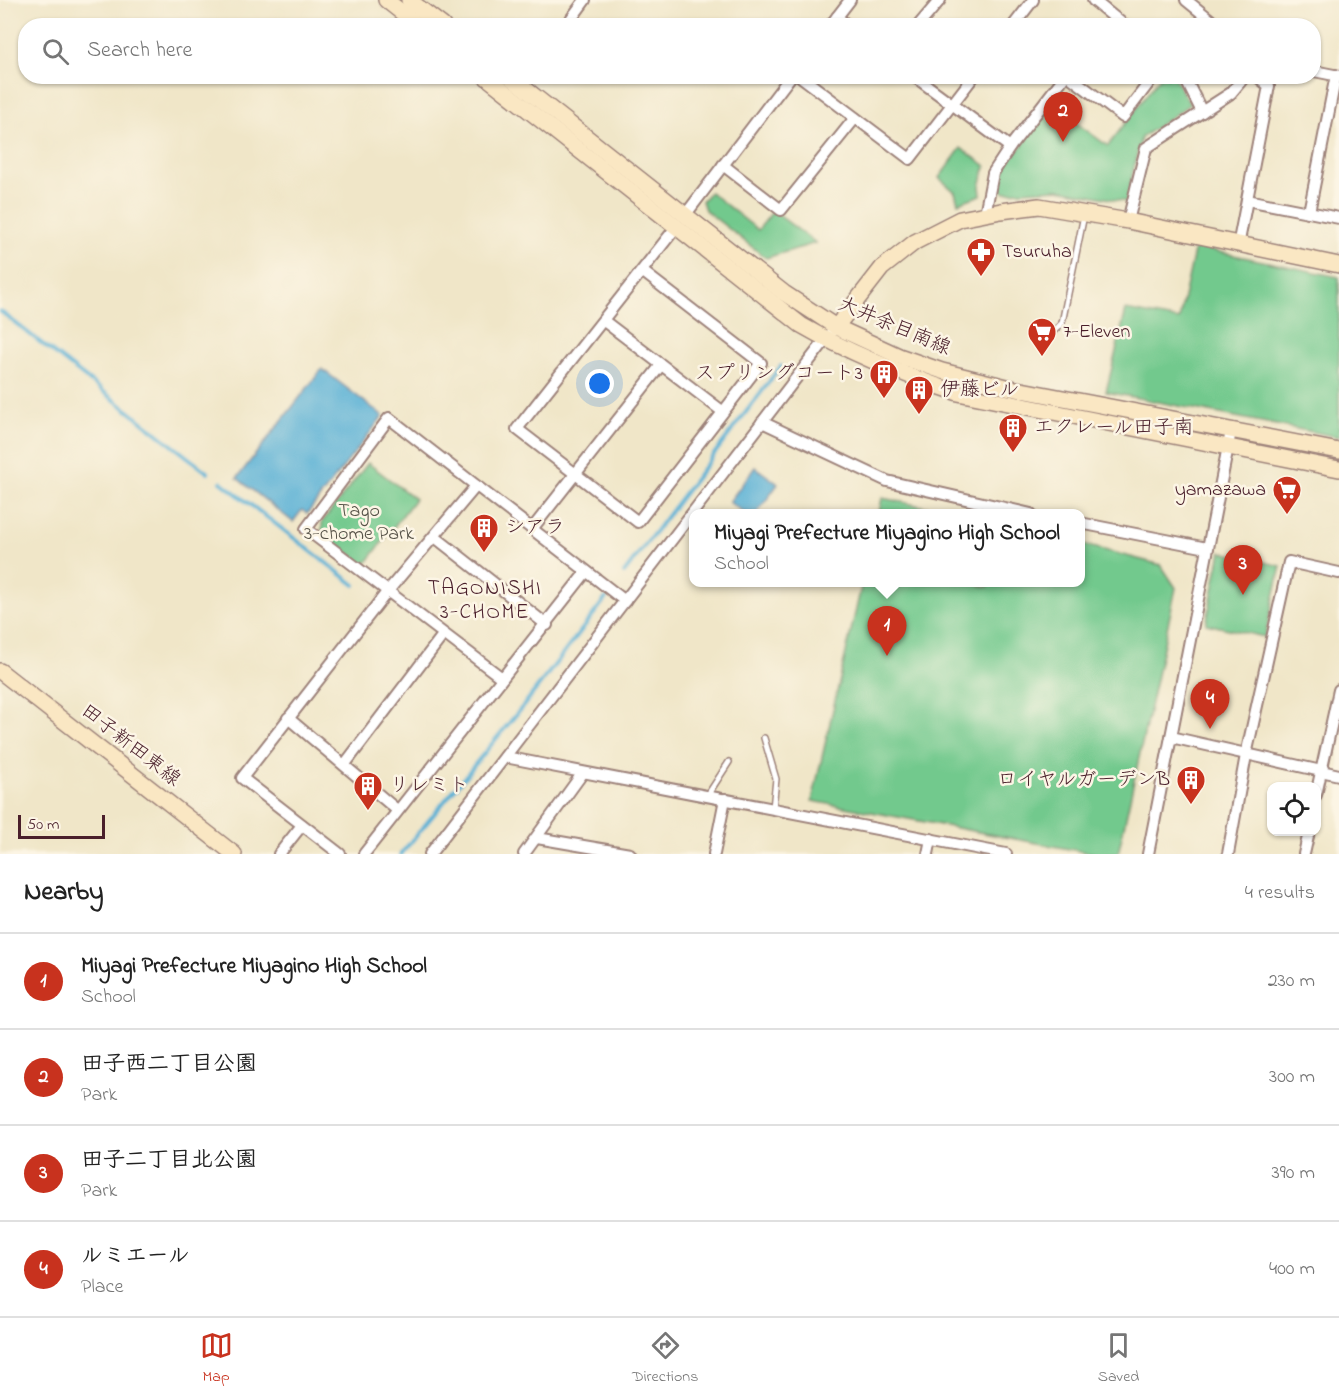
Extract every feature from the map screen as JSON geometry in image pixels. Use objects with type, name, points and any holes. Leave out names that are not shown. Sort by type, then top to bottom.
[{"type":"street","points":[[386,0],[409,18]]},
{"type":"street","points":[[410,0],[432,18]]},
{"type":"street","points":[[572,18],[585,0]]},
{"type":"street","points":[[835,18],[850,0]]},
{"type":"street","points":[[925,18],[940,0]]},
{"type":"street","points":[[1019,18],[1033,0]]},
{"type":"street","points":[[1093,0],[1115,18]]},
{"type":"street","points":[[1186,0],[1208,18]]},
{"type":"street","points":[[1309,212],[1338,76],[1321,72]]},
{"type":"street","points":[[496,84],[682,220],[801,325],[826,340],[914,378],[958,393],[1339,469]]},
{"type":"street","name":"大井余目南線","points":[[524,84],[682,220],[836,327],[899,356],[942,371],[1339,451]]},
{"type":"street","points":[[642,271],[761,363],[638,522],[517,429],[682,220],[785,84]]},
{"type":"street","points":[[810,84],[910,159],[968,84]]},
{"type":"street","points":[[924,84],[1010,147]]},
{"type":"street","points":[[985,214],[993,173],[1010,147],[1061,84]]},
{"type":"street","points":[[1078,84],[1123,117],[1148,84]]},
{"type":"street","points":[[1188,84],[1202,112]]},
{"type":"street","points":[[1128,221],[1146,148],[1231,93],[1238,84]]},
{"type":"street","points":[[1238,246],[1269,86],[1267,84]]},
{"type":"street","points":[[723,165],[781,210],[855,118]]},
{"type":"street","points":[[1247,200],[1339,218]]},
{"type":"street","points":[[695,509],[882,268],[915,242],[960,219],[1039,206],[1128,221],[1238,246],[1339,265]]},
{"type":"street","points":[[603,321],[722,411]]},
{"type":"street","points":[[532,529],[661,365]]},
{"type":"street","points":[[502,678],[306,529],[389,418],[625,601]]},
{"type":"street","points":[[762,422],[887,481],[1013,509]]},
{"type":"street","points":[[1148,854],[1231,431]]},
{"type":"street","points":[[340,854],[242,778],[387,592],[476,486]]},
{"type":"street","points":[[430,854],[689,517]]},
{"type":"street","points":[[1085,524],[1207,548]]},
{"type":"street","points":[[435,537],[547,625]]},
{"type":"street","points":[[1228,854],[1246,755],[1289,562],[1339,573]]},
{"type":"street","points":[[364,854],[502,678],[547,625],[586,572]]},
{"type":"street","points":[[345,764],[444,635]]},
{"type":"street","name":"田子新田東線","points":[[0,671],[234,854]]},
{"type":"street","points":[[1319,782],[1339,690]]},
{"type":"street","points":[[288,718],[397,810]]},
{"type":"street","points":[[1171,737],[1339,775]]},
{"type":"street","points":[[505,757],[582,774],[725,799],[1006,854]]},
{"type":"street","points":[[524,854],[582,774]]},
{"type":"street","points":[[714,854],[725,799]]},
{"type":"street","points":[[279,854],[302,825]]},
{"type":"street","points":[[1304,854],[1308,836]]},
{"type":"street","points":[[537,838],[630,854]]},
{"type":"street","points":[[928,854],[931,839]]},
{"type":"lane","points":[[1055,330],[1062,323],[1084,214]]},
{"type":"lane","points":[[764,738],[776,779],[772,808]]},
{"type":"lane","points":[[706,796],[729,762]]},
{"type":"green space","points":[[1155,84],[1178,84],[1190,104],[1141,138],[1126,202],[1059,189],[1004,192],[1000,188],[1001,171],[1053,106],[1108,146]]},
{"type":"green space","points":[[961,148],[986,166],[980,186],[981,195],[958,203],[955,192],[939,178]]},
{"type":"green space","points":[[710,192],[758,230],[773,211],[816,243],[766,258],[705,210],[702,201]]},
{"type":"green space","points":[[1195,247],[1339,277],[1339,437],[1106,392],[1126,310],[1179,320]]},
{"type":"green space","name":"Tago 3-chome Park","points":[[368,463],[415,499],[365,565],[322,533],[322,522]]},
{"type":"green space","points":[[882,498],[936,509],[880,509]]},
{"type":"green space","points":[[1085,545],[1161,565],[1176,588],[1118,854],[1096,854],[812,801],[861,587],[1085,587]]},
{"type":"green space","points":[[1221,552],[1281,566],[1265,637],[1206,624]]},
{"type":"water","points":[[322,369],[383,416],[307,514],[302,510],[293,522],[237,478]]},
{"type":"water","points":[[755,467],[778,484],[760,509],[739,509],[729,502]]},
{"type":"waterway","points":[[0,311],[208,473]]},
{"type":"waterway","points":[[624,573],[781,366]]},
{"type":"waterway","points":[[221,482],[355,585]]},
{"type":"waterway","points":[[401,854],[524,705],[606,598]]},
{"type":"place","name":"田子西二丁目公園","points":[[1063,142]]},
{"type":"place","name":"Tsuruha","points":[[981,278]]},
{"type":"place","name":"7-Eleven","points":[[1042,358]]},
{"type":"place","name":"スプリングコート3","points":[[884,400]]},
{"type":"place","name":"伊藤ビル","points":[[919,416]]},
{"type":"place","name":"エクレール田子南","points":[[1013,454]]},
{"type":"place","name":"yamazawa","points":[[1287,516]]},
{"type":"place","name":"シアラ","points":[[484,554]]},
{"type":"place","name":"田子二丁目北公園","points":[[1243,595]]},
{"type":"place","name":"Miyagi Prefecture Miyagino High School","points":[[887,656]]},
{"type":"place","name":"ルミエール","points":[[1210,729]]},
{"type":"place","name":"ロイヤルガーデンB","points":[[1191,806]]},
{"type":"place","name":"リレミト","points":[[368,812]]},
{"type":"district","name":"TAGONISHI 3-CHOME","points":[[485,601]]}]
